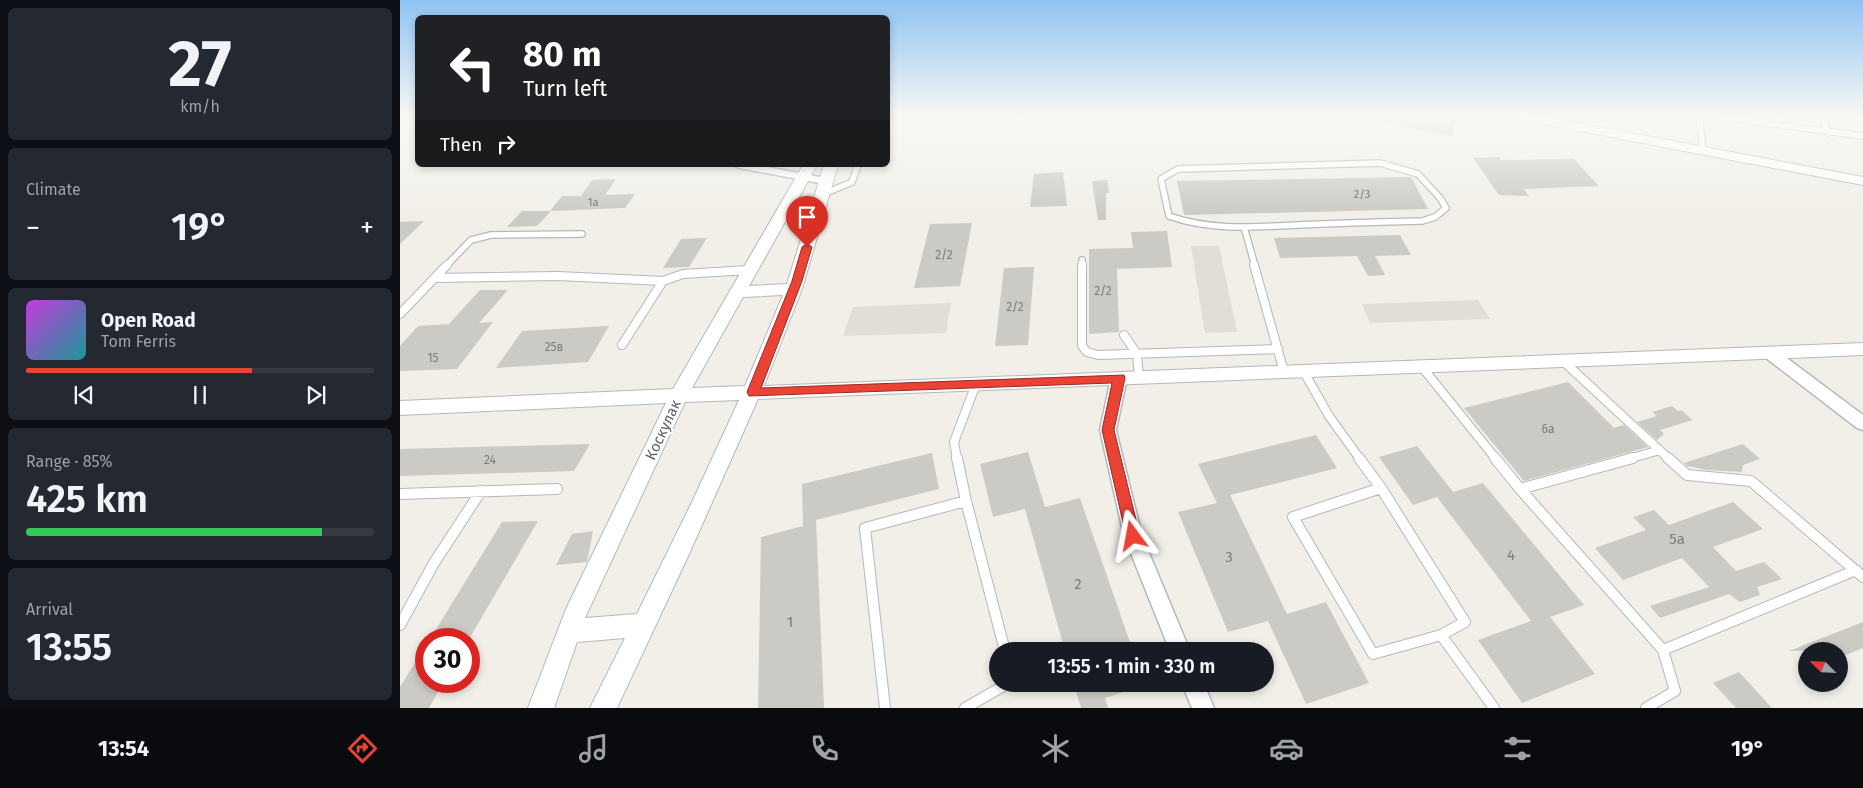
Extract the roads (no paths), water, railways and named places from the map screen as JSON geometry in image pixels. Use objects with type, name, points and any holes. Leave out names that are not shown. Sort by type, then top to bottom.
[{"type":"street","points":[[1698,149],[1863,180]]},
{"type":"street","points":[[762,167],[807,171],[823,188]]},
{"type":"street","points":[[603,708],[674,567],[753,392],[794,289],[830,167]]},
{"type":"street","name":"Коскулак","points":[[541,708],[569,631],[679,395],[748,270],[807,171]]},
{"type":"street","points":[[736,292],[794,289]]},
{"type":"street","points":[[400,408],[753,392],[1863,350]]},
{"type":"street","points":[[1771,354],[1863,424]]},
{"type":"street","points":[[1119,378],[1108,430],[1133,536],[1176,642]]},
{"type":"street","points":[[569,631],[644,625]]},
{"type":"street","points":[[1196,692],[1203,708]]},
{"type":"lane","points":[[1380,163],[1418,174],[1440,198],[1446,208],[1435,217],[1422,221],[1244,227],[1194,224],[1169,216],[1161,179],[1178,169],[1380,163]]},
{"type":"lane","points":[[823,188],[852,182],[857,167]]},
{"type":"lane","points":[[1244,227],[1284,372]]},
{"type":"lane","points":[[400,314],[472,240],[491,235],[582,234]]},
{"type":"lane","points":[[1082,260],[1082,346],[1087,352],[1098,355],[1278,350]]},
{"type":"lane","points":[[435,278],[558,276],[663,281],[683,274],[748,270]]},
{"type":"lane","points":[[622,345],[663,281]]},
{"type":"lane","points":[[1124,335],[1137,354],[1139,378]]},
{"type":"lane","points":[[1563,361],[1687,475],[1751,481],[1859,573],[1663,650]]},
{"type":"lane","points":[[1422,367],[1520,489],[1663,650],[1675,691],[1646,708]]},
{"type":"lane","points":[[1304,372],[1329,416],[1381,488],[1465,622],[1441,635],[1373,654],[1293,517],[1381,488]]},
{"type":"lane","points":[[976,384],[954,442],[966,501],[1003,642]]},
{"type":"lane","points":[[1520,489],[1660,450]]},
{"type":"lane","points":[[400,494],[557,488]]},
{"type":"lane","points":[[400,625],[434,563],[481,491]]},
{"type":"lane","points":[[885,708],[865,528],[966,501]]},
{"type":"lane","points":[[1441,635],[1494,708]]},
{"type":"lane","points":[[965,708],[993,692]]}]
